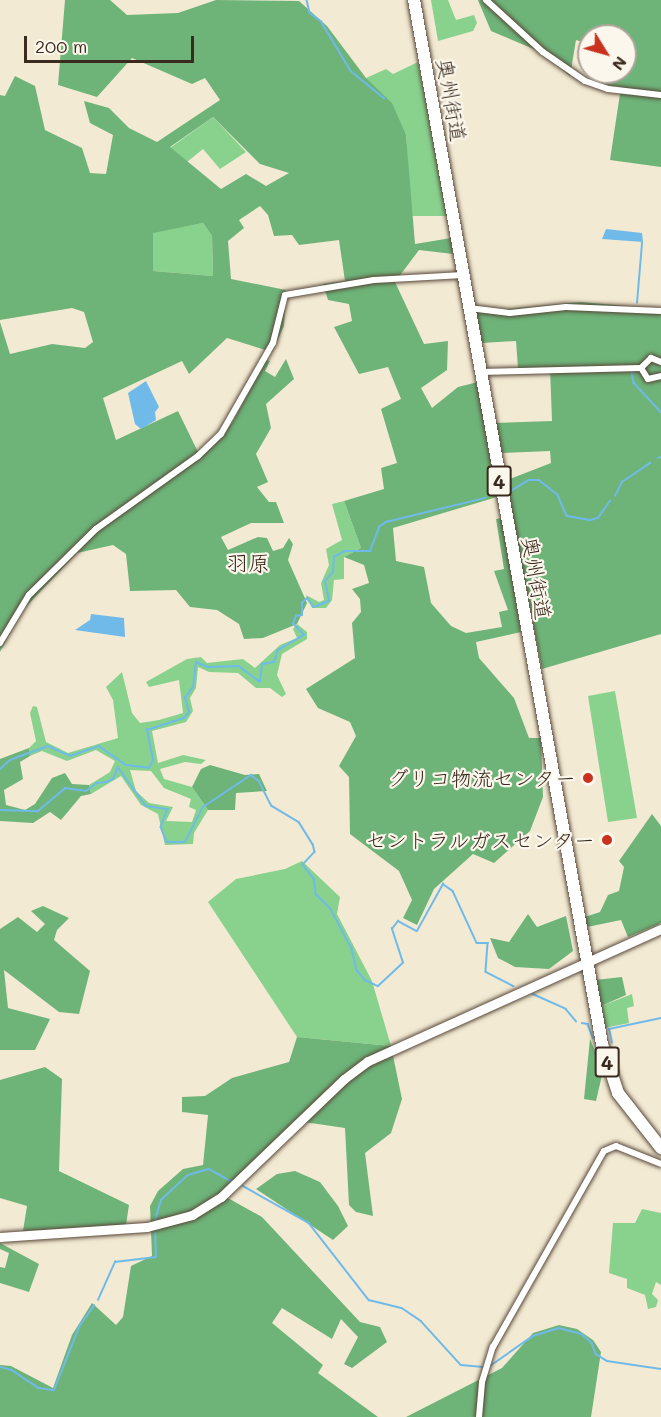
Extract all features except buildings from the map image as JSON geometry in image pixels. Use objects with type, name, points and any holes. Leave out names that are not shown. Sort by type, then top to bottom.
[{"type":"highway","name":"奥州街道","points":[[414,0],[586,963],[610,1074],[628,1109],[661,1148]]},
{"type":"street","points":[[486,0],[538,47],[585,81],[608,89],[661,95]]},
{"type":"street","points":[[0,643],[28,595],[96,529],[198,456],[221,434],[273,343],[285,295],[375,280],[463,275]]},
{"type":"street","points":[[469,308],[510,314],[567,307],[661,311]]},
{"type":"street","points":[[480,372],[641,368],[651,358],[661,362]]},
{"type":"street","points":[[641,368],[648,380],[661,376]]},
{"type":"street","points":[[0,1237],[147,1227],[192,1215],[221,1197],[344,1079],[368,1061],[661,929]]},
{"type":"street","points":[[479,1417],[482,1382],[493,1347],[604,1151],[616,1146],[661,1164]]},
{"type":"green space","points":[[65,0],[110,0],[127,15],[178,13],[216,0],[299,1],[327,26],[366,78],[392,103],[406,135],[415,244],[451,238],[453,254],[419,250],[395,282],[424,344],[448,341],[447,370],[421,388],[432,408],[458,387],[478,382],[497,497],[393,528],[396,561],[424,567],[431,603],[451,626],[466,633],[502,627],[499,612],[508,610],[494,571],[504,569],[496,519],[503,518],[521,632],[476,642],[479,658],[514,698],[529,738],[541,738],[543,797],[530,831],[494,863],[473,854],[434,889],[417,925],[403,918],[412,900],[399,871],[350,834],[349,777],[339,766],[356,736],[350,722],[318,708],[306,689],[355,658],[352,623],[361,612],[360,599],[352,589],[369,583],[364,565],[344,557],[361,548],[344,501],[384,489],[381,468],[397,463],[381,409],[401,399],[388,367],[359,374],[334,327],[352,321],[349,304],[328,300],[323,284],[345,281],[339,240],[299,245],[292,235],[274,236],[268,215],[260,206],[239,220],[244,228],[228,241],[231,279],[286,290],[284,326],[272,352],[227,338],[189,374],[182,361],[103,398],[116,440],[178,411],[198,452],[211,447],[232,423],[266,360],[270,361],[265,371],[275,377],[286,359],[294,379],[266,404],[271,428],[256,454],[268,482],[257,487],[269,502],[276,502],[284,523],[251,523],[221,537],[228,550],[258,537],[267,538],[273,551],[283,548],[289,538],[293,544],[288,560],[307,603],[297,624],[263,638],[244,639],[239,624],[217,610],[190,607],[176,590],[130,591],[126,554],[113,545],[77,553],[20,613],[0,652],[0,322],[10,354],[52,344],[85,348],[93,342],[84,312],[72,308],[0,320],[0,95],[5,96],[15,76],[35,86],[45,130],[82,148],[90,173],[106,174],[113,135],[90,123],[84,101],[109,108],[129,128],[157,142],[220,100],[205,78],[192,84],[132,58],[97,97],[58,85]],"holes":[[[213,117],[260,164],[289,173],[266,186],[246,174],[221,189],[170,147]],[[203,223],[212,236],[213,276],[153,271],[153,233]]]},
{"type":"green space","points":[[431,0],[448,0],[456,20],[474,15],[477,23],[473,31],[438,41]]},
{"type":"green space","points":[[478,0],[661,0],[661,167],[610,160],[621,87],[599,84],[637,84],[637,24],[577,24],[577,40],[570,76],[541,52],[491,31]]},
{"type":"green space","points":[[418,62],[448,216],[411,216],[406,135],[366,78],[386,69],[393,74]]},
{"type":"green space","points":[[213,117],[246,152],[220,169],[203,149],[187,162],[170,148]]},
{"type":"green space","points":[[203,223],[212,236],[213,276],[153,271],[153,232]]},
{"type":"green space","points":[[581,302],[661,309],[661,634],[542,669],[505,481],[551,463],[550,451],[501,453],[494,423],[552,421],[550,368],[518,368],[516,341],[482,343],[476,312]]},
{"type":"green space","points":[[344,501],[361,548],[344,557],[344,579],[334,580],[332,600],[326,608],[312,608],[306,595],[319,602],[324,600],[321,583],[329,565],[326,549],[342,540],[332,504]]},
{"type":"green space","points":[[297,624],[307,632],[307,639],[282,654],[277,675],[286,694],[282,697],[270,688],[256,688],[238,673],[209,672],[198,667],[196,688],[190,698],[193,711],[186,722],[152,731],[158,763],[183,755],[206,760],[201,764],[185,762],[160,769],[164,779],[192,787],[208,810],[194,833],[193,844],[165,845],[158,814],[141,805],[121,776],[91,794],[89,785],[110,772],[115,761],[96,750],[67,761],[42,751],[30,756],[29,748],[36,741],[30,713],[33,706],[37,707],[46,742],[68,753],[118,738],[113,700],[106,687],[122,672],[132,713],[140,723],[159,720],[183,713],[179,680],[149,687],[146,682],[187,659],[201,657],[207,663],[243,659],[255,668],[280,645],[297,638],[293,629]],"holes":[[[130,770],[151,771],[164,788],[191,799],[189,807],[196,810],[192,822],[166,821],[173,807],[149,803],[136,791]]]},
{"type":"green space","points":[[615,691],[637,818],[608,822],[588,696]]},
{"type":"green space","points":[[29,748],[30,756],[20,762],[23,779],[4,790],[6,805],[25,810],[35,804],[52,778],[65,773],[72,784],[89,785],[91,794],[81,796],[61,820],[50,812],[33,823],[0,821],[0,759]]},
{"type":"green space","points":[[210,765],[245,775],[259,774],[267,791],[236,793],[235,810],[208,810],[192,787],[201,769]]},
{"type":"green space","points":[[652,814],[661,826],[661,923],[628,937],[621,920],[587,927],[585,917],[600,912],[608,895],[619,891],[624,867],[619,861]]},
{"type":"green space","points":[[302,861],[340,897],[337,914],[372,981],[391,1046],[297,1037],[208,902],[236,879],[285,869]]},
{"type":"green space","points":[[43,906],[69,918],[57,930],[54,940],[90,971],[79,1014],[59,1012],[4,970],[8,1008],[50,1019],[35,1050],[0,1050],[0,929],[18,917],[37,932],[45,924],[31,911]]},
{"type":"green space","points":[[528,914],[537,927],[566,916],[573,951],[549,969],[515,967],[498,958],[490,938],[509,942]]},
{"type":"green space","points":[[622,977],[626,995],[599,1007],[595,980]]},
{"type":"green space","points":[[632,994],[634,1006],[627,1008],[629,1023],[604,1028],[599,1007]]},
{"type":"green space","points":[[297,1037],[391,1046],[402,1099],[391,1133],[365,1153],[373,1216],[356,1212],[349,1205],[345,1128],[297,1121],[226,1197],[262,1217],[360,1322],[380,1327],[387,1342],[352,1368],[344,1364],[358,1337],[341,1319],[332,1339],[282,1308],[272,1323],[323,1365],[318,1373],[378,1417],[0,1417],[0,1365],[11,1366],[53,1388],[72,1335],[92,1303],[116,1325],[123,1317],[131,1266],[152,1256],[150,1206],[158,1191],[183,1169],[203,1165],[208,1115],[182,1112],[182,1097],[205,1096],[232,1078],[289,1062]]},
{"type":"green space","points":[[590,1039],[603,1071],[596,1101],[584,1099]]},
{"type":"green space","points":[[45,1067],[62,1079],[59,1171],[129,1205],[126,1225],[23,1231],[27,1206],[0,1198],[0,1080]]},
{"type":"green space","points":[[295,1171],[320,1182],[338,1206],[348,1226],[333,1240],[256,1189],[277,1174]]},
{"type":"green space","points":[[642,1209],[661,1213],[661,1285],[656,1282],[652,1294],[658,1300],[656,1307],[648,1309],[645,1295],[627,1288],[627,1279],[609,1273],[613,1223],[635,1223]]},
{"type":"green space","points":[[0,1243],[39,1264],[29,1292],[0,1283],[0,1267],[5,1268],[9,1253],[0,1249]]},
{"type":"green space","points":[[559,1325],[577,1329],[593,1340],[601,1352],[591,1417],[406,1417],[502,1368],[533,1333]]},
{"type":"water","points":[[606,229],[642,233],[643,242],[602,239]]},
{"type":"water","points":[[146,381],[159,407],[155,412],[156,420],[141,429],[135,424],[128,393]]},
{"type":"water","points":[[91,614],[124,618],[125,637],[75,630],[90,620]]},
{"type":"waterway","points":[[307,0],[310,13],[321,21],[351,71],[384,98]]},
{"type":"waterway","points":[[637,303],[642,243]]},
{"type":"waterway","points":[[632,372],[634,383],[661,412]]},
{"type":"waterway","points":[[615,496],[622,482],[650,463]]},
{"type":"waterway","points":[[509,492],[529,480],[539,480],[558,495],[567,516],[590,520],[598,518],[610,501]]},
{"type":"waterway","points":[[0,769],[10,760],[48,746],[70,756],[99,746],[126,765],[149,768],[153,760],[147,730],[184,718],[189,712],[185,698],[193,687],[196,662],[208,667],[239,666],[260,682],[262,664],[274,662],[278,650],[304,635],[293,624],[296,616],[302,615],[302,603],[307,598],[314,607],[329,601],[325,581],[333,572],[334,557],[345,551],[370,551],[379,527],[386,522],[485,498]]},
{"type":"waterway","points":[[0,810],[38,811],[65,788],[86,791],[97,783],[113,779],[118,767],[146,806],[168,809],[161,827],[167,842],[185,842],[203,807],[251,775],[259,781],[272,806],[299,822],[313,844],[315,852],[303,865],[314,879],[316,894],[331,909],[352,949],[357,970],[365,980],[378,986],[403,963],[392,929],[398,921],[417,931],[443,884],[453,891],[477,943],[488,943],[486,972],[514,986]]},
{"type":"waterway","points":[[533,994],[566,1009],[576,1021]]},
{"type":"waterway","points":[[612,1043],[609,1029],[661,1018]]},
{"type":"waterway","points":[[582,1023],[588,1024],[593,1038]]},
{"type":"waterway","points":[[155,1220],[161,1200],[188,1175],[209,1169],[231,1181]]},
{"type":"waterway","points":[[243,1186],[309,1223],[369,1300],[402,1308],[421,1321],[461,1365],[483,1367]]},
{"type":"waterway","points":[[98,1300],[115,1262],[156,1257],[155,1233]]},
{"type":"waterway","points":[[0,1367],[12,1370],[39,1388],[54,1390],[80,1325],[94,1306]]},
{"type":"waterway","points":[[490,1366],[533,1336],[559,1328],[582,1334],[592,1343],[596,1354],[607,1361],[661,1369]]},
{"type":"place","name":"グリコ物流センター","points":[[588,778]]},
{"type":"place","name":"セントラルガスセンター","points":[[607,840]]},
{"type":"district","name":"羽原","points":[[248,563]]}]
